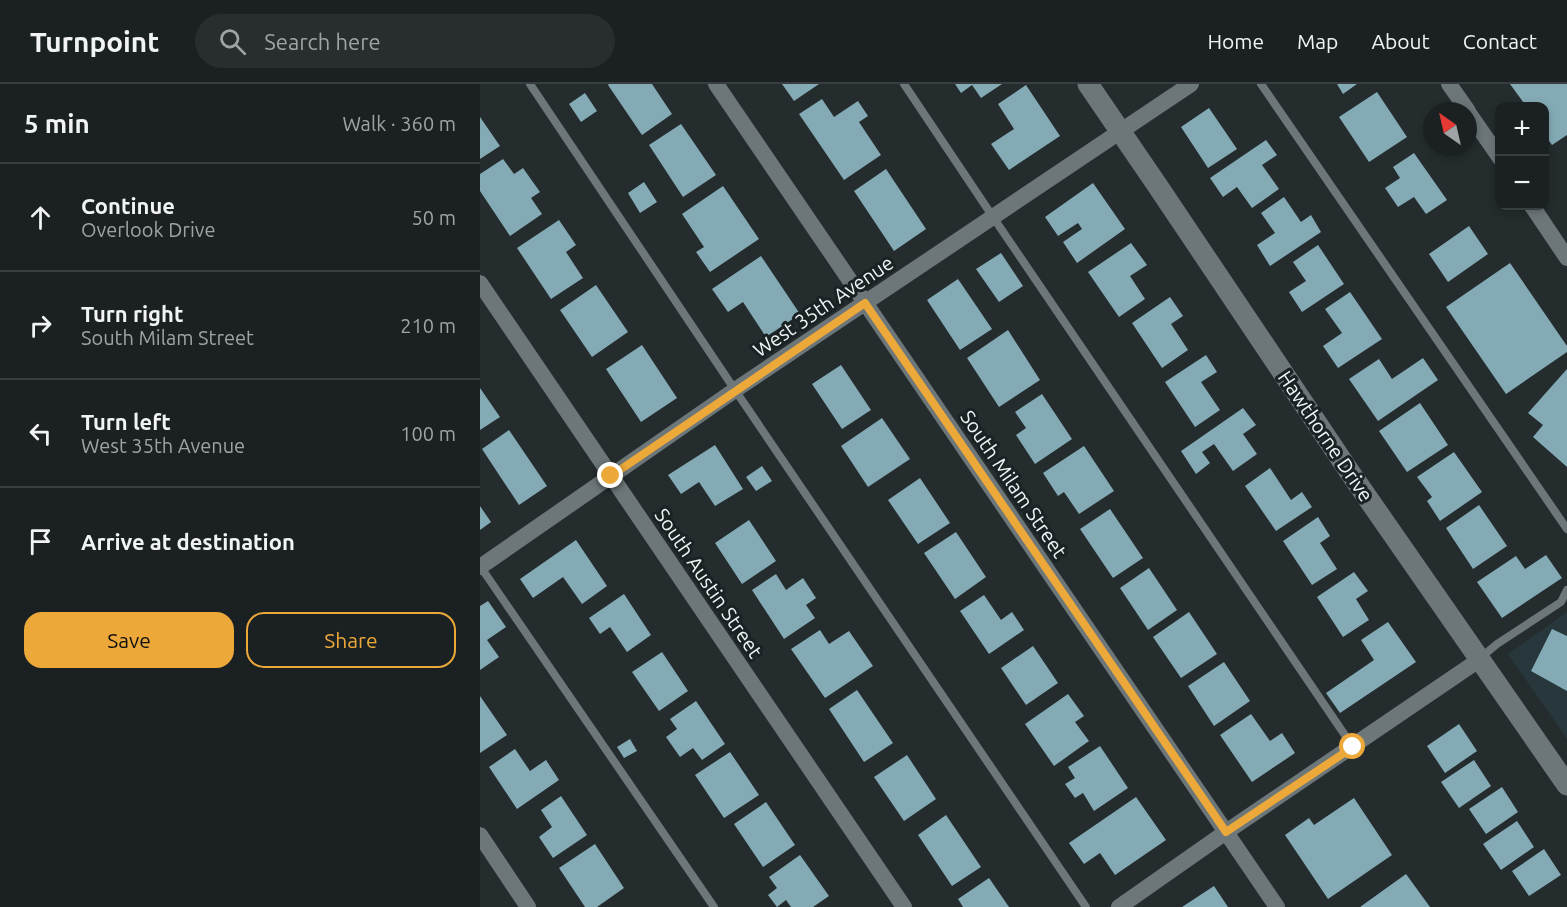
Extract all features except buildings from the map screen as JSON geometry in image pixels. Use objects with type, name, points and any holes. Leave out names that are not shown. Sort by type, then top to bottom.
[{"type":"street","name":"South Milam Street","points":[[716,84],[1277,907]]},
{"type":"street","name":"Hawthorne Drive","points":[[1088,84],[1344,465],[1567,786]]},
{"type":"street","name":"West 35th Avenue","points":[[480,566],[735,390],[1191,84]]},
{"type":"street","points":[[1449,84],[1462,102]]},
{"type":"street","points":[[1477,124],[1499,156]]},
{"type":"street","points":[[1535,210],[1567,258]]},
{"type":"street","name":"South Austin Street","points":[[480,283],[904,907]]},
{"type":"street","points":[[1119,907],[1479,660]]},
{"type":"street","points":[[480,836],[528,907]]},
{"type":"lane","points":[[530,84],[1086,907]]},
{"type":"lane","points":[[904,84],[1353,747]]},
{"type":"lane","points":[[1261,84],[1567,529]]},
{"type":"lane","points":[[480,566],[714,907]]},
{"type":"lane","points":[[1479,660],[1497,644],[1561,602],[1567,590]]},
{"type":"shaded area","points":[[1567,612],[1567,739],[1508,654]]},
{"type":"route","points":[[611,476],[865,303],[1226,832],[1353,747]]}]
